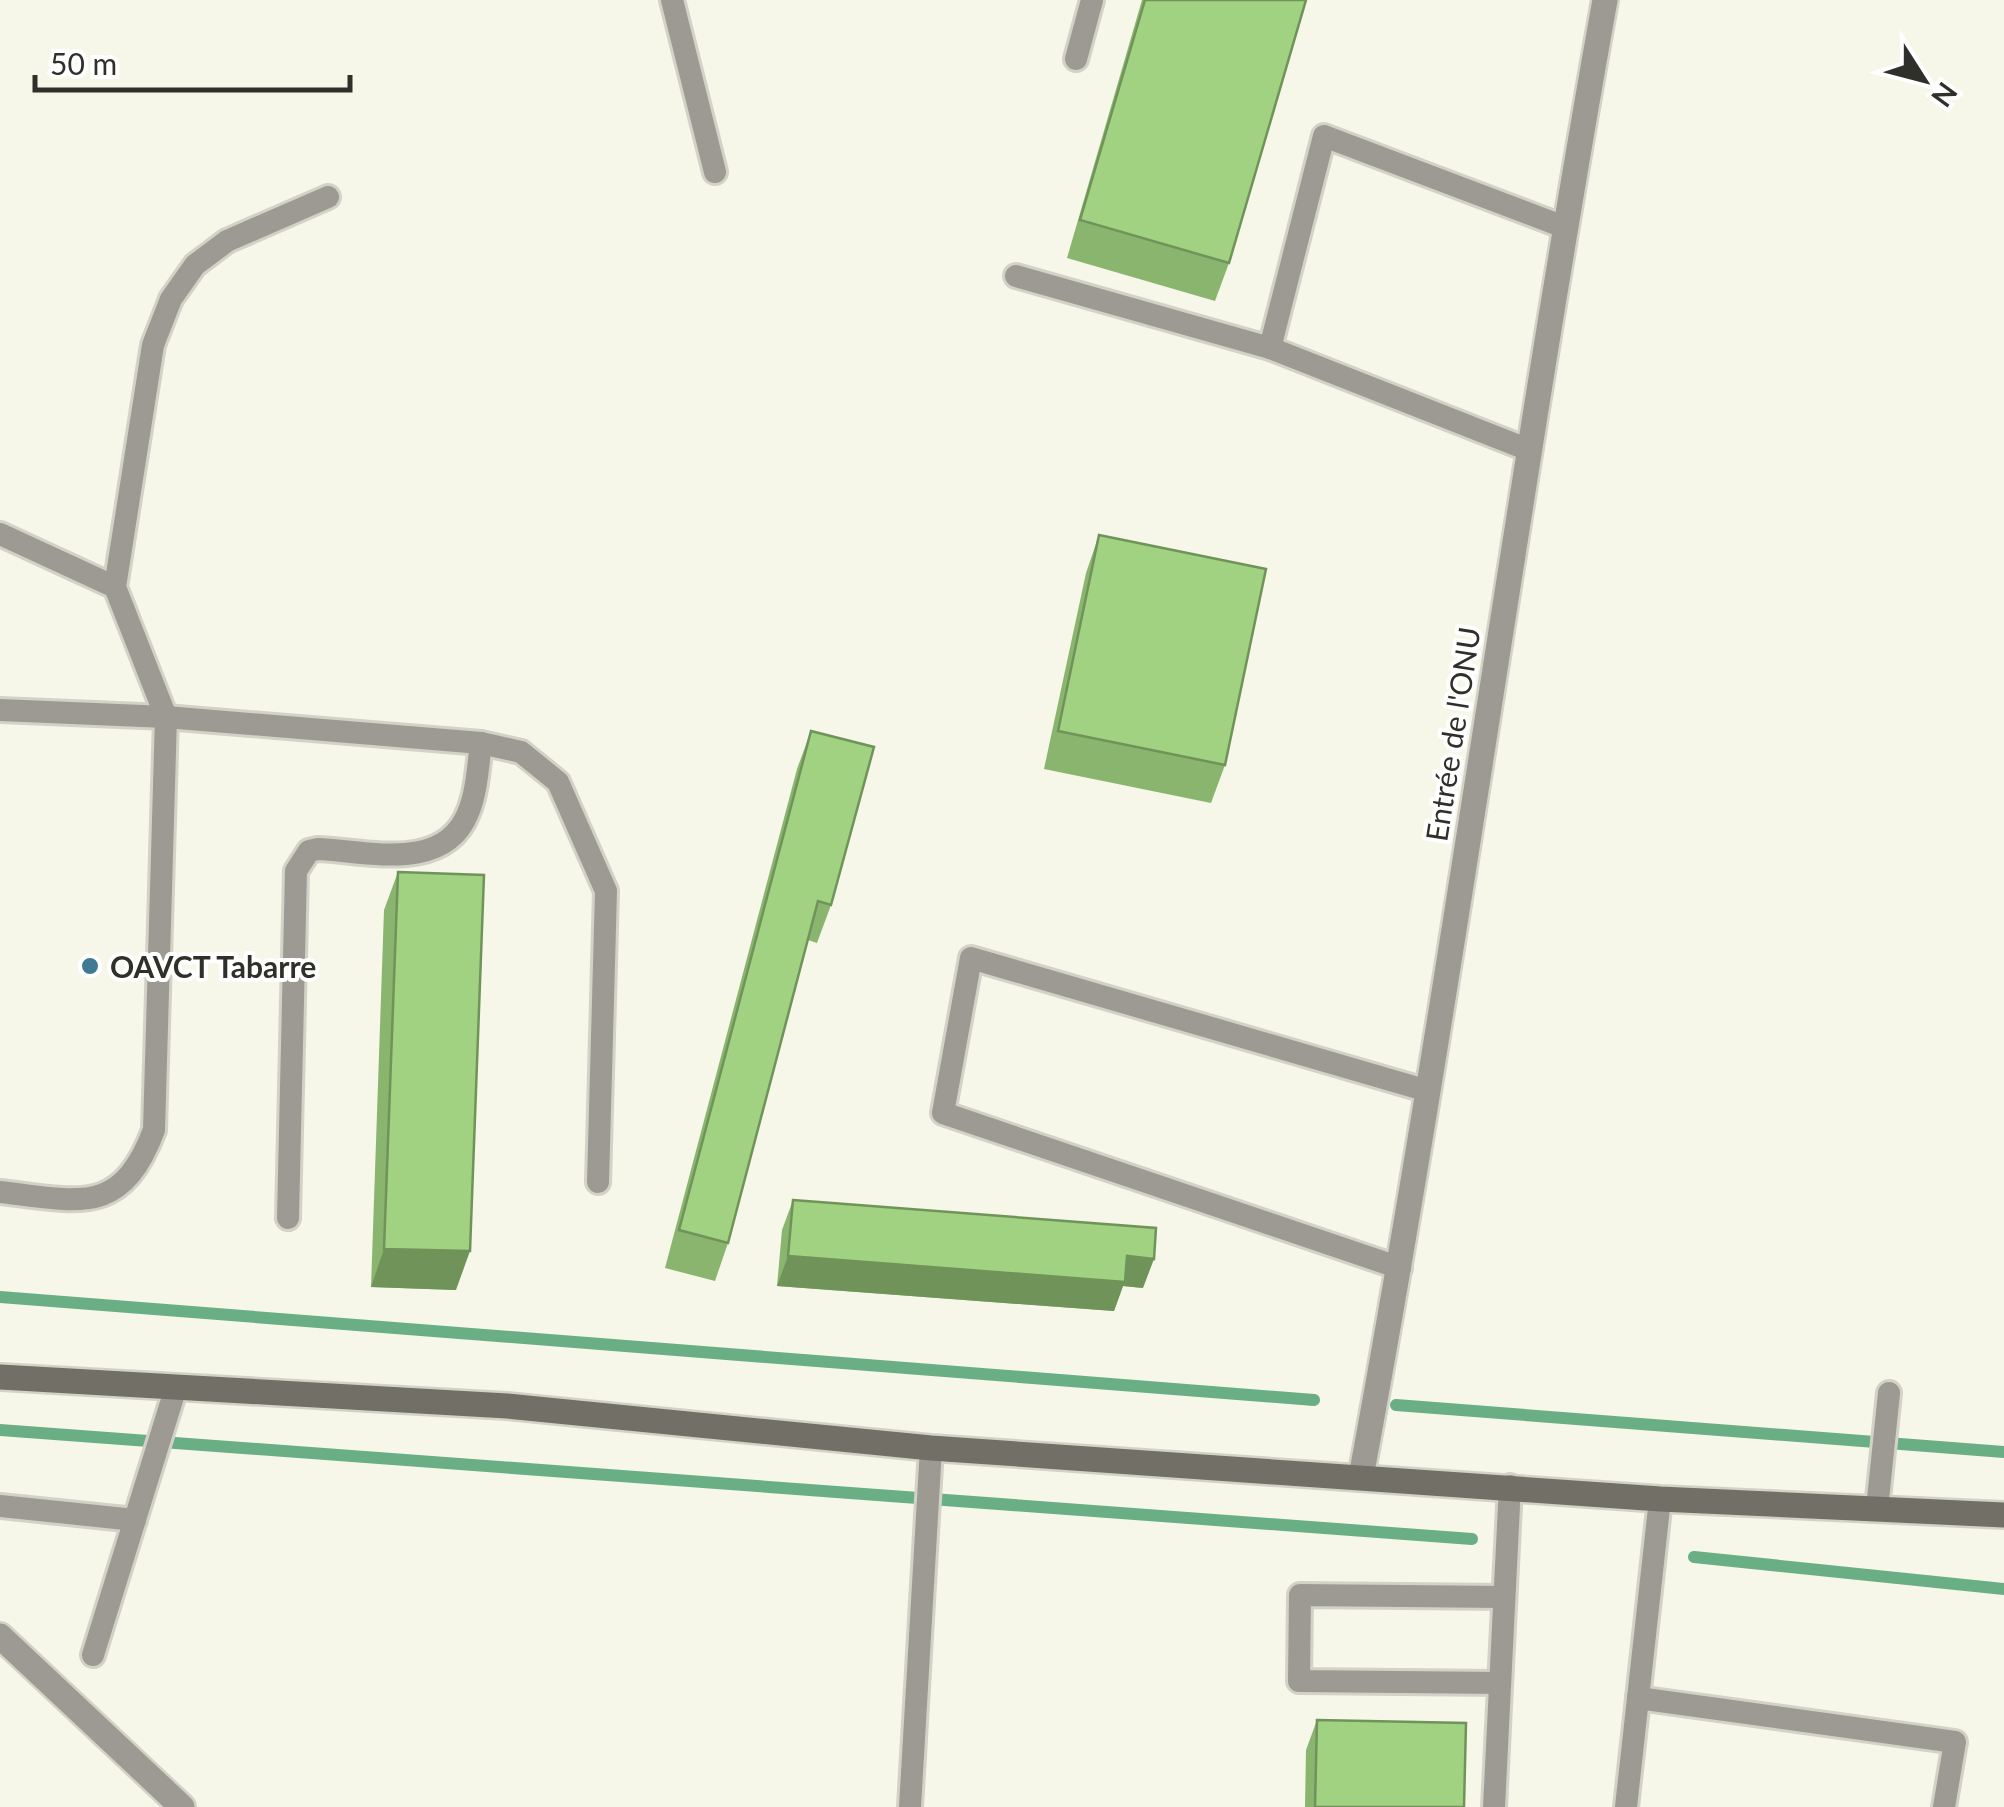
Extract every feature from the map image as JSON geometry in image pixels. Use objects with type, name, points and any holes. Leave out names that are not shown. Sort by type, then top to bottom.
[{"type":"main road","points":[[0,1376],[506,1406],[930,1448],[1660,1499],[2004,1515]]},
{"type":"street","name":"Entrée de l'ONU","points":[[1361,1477],[1400,1268],[1564,226],[1605,0]]},
{"type":"street","points":[[0,1636],[182,1807]]},
{"type":"lane","points":[[672,0],[715,172]]},
{"type":"lane","points":[[1076,58],[1092,0]]},
{"type":"lane","points":[[1270,348],[1324,136],[1564,226]]},
{"type":"lane","points":[[0,1192],[86,1201],[119,1186],[140,1166],[154,1130],[166,716],[115,587],[153,345],[172,299],[196,265],[227,241],[328,197]]},
{"type":"lane","points":[[1016,276],[1270,348],[1529,450]]},
{"type":"lane","points":[[0,534],[115,587]]},
{"type":"lane","points":[[0,710],[166,716],[482,742],[521,752],[558,782],[606,891],[598,1182]]},
{"type":"lane","points":[[288,1218],[296,870],[310,851],[318,849],[390,855],[420,852],[450,839],[470,809],[482,742]]},
{"type":"lane","points":[[1400,1268],[942,1113],[972,958],[1428,1091]]},
{"type":"lane","points":[[93,1655],[176,1387]]},
{"type":"lane","points":[[1877,1509],[1889,1393]]},
{"type":"lane","points":[[910,1807],[930,1448]]},
{"type":"lane","points":[[1494,1807],[1510,1486]]},
{"type":"lane","points":[[1626,1807],[1660,1499]]},
{"type":"lane","points":[[0,1506],[135,1520]]},
{"type":"lane","points":[[1500,1683],[1299,1681],[1300,1595],[1504,1597]]},
{"type":"lane","points":[[1638,1698],[1955,1742],[1944,1807]]},
{"type":"building","points":[[1145,0],[1306,0],[1229,263],[1080,220]]},
{"type":"building","points":[[1099,535],[1266,569],[1225,765],[1058,731]]},
{"type":"building","points":[[811,731],[874,747],[831,905],[818,901],[728,1243],[679,1230]]},
{"type":"building","points":[[398,872],[484,875],[470,1251],[384,1249]]},
{"type":"building","points":[[793,1200],[1156,1228],[1154,1259],[1127,1256],[1125,1282],[788,1256]]},
{"type":"building","points":[[1317,1720],[1466,1723],[1464,1807],[1315,1807]]},
{"type":"waterway","points":[[0,1297],[1314,1400]]},
{"type":"waterway","points":[[1396,1405],[2004,1452]]},
{"type":"waterway","points":[[0,1430],[1472,1539]]},
{"type":"waterway","points":[[1694,1557],[2004,1589]]},
{"type":"place","name":"OAVCT Tabarre","points":[[90,966]]}]
